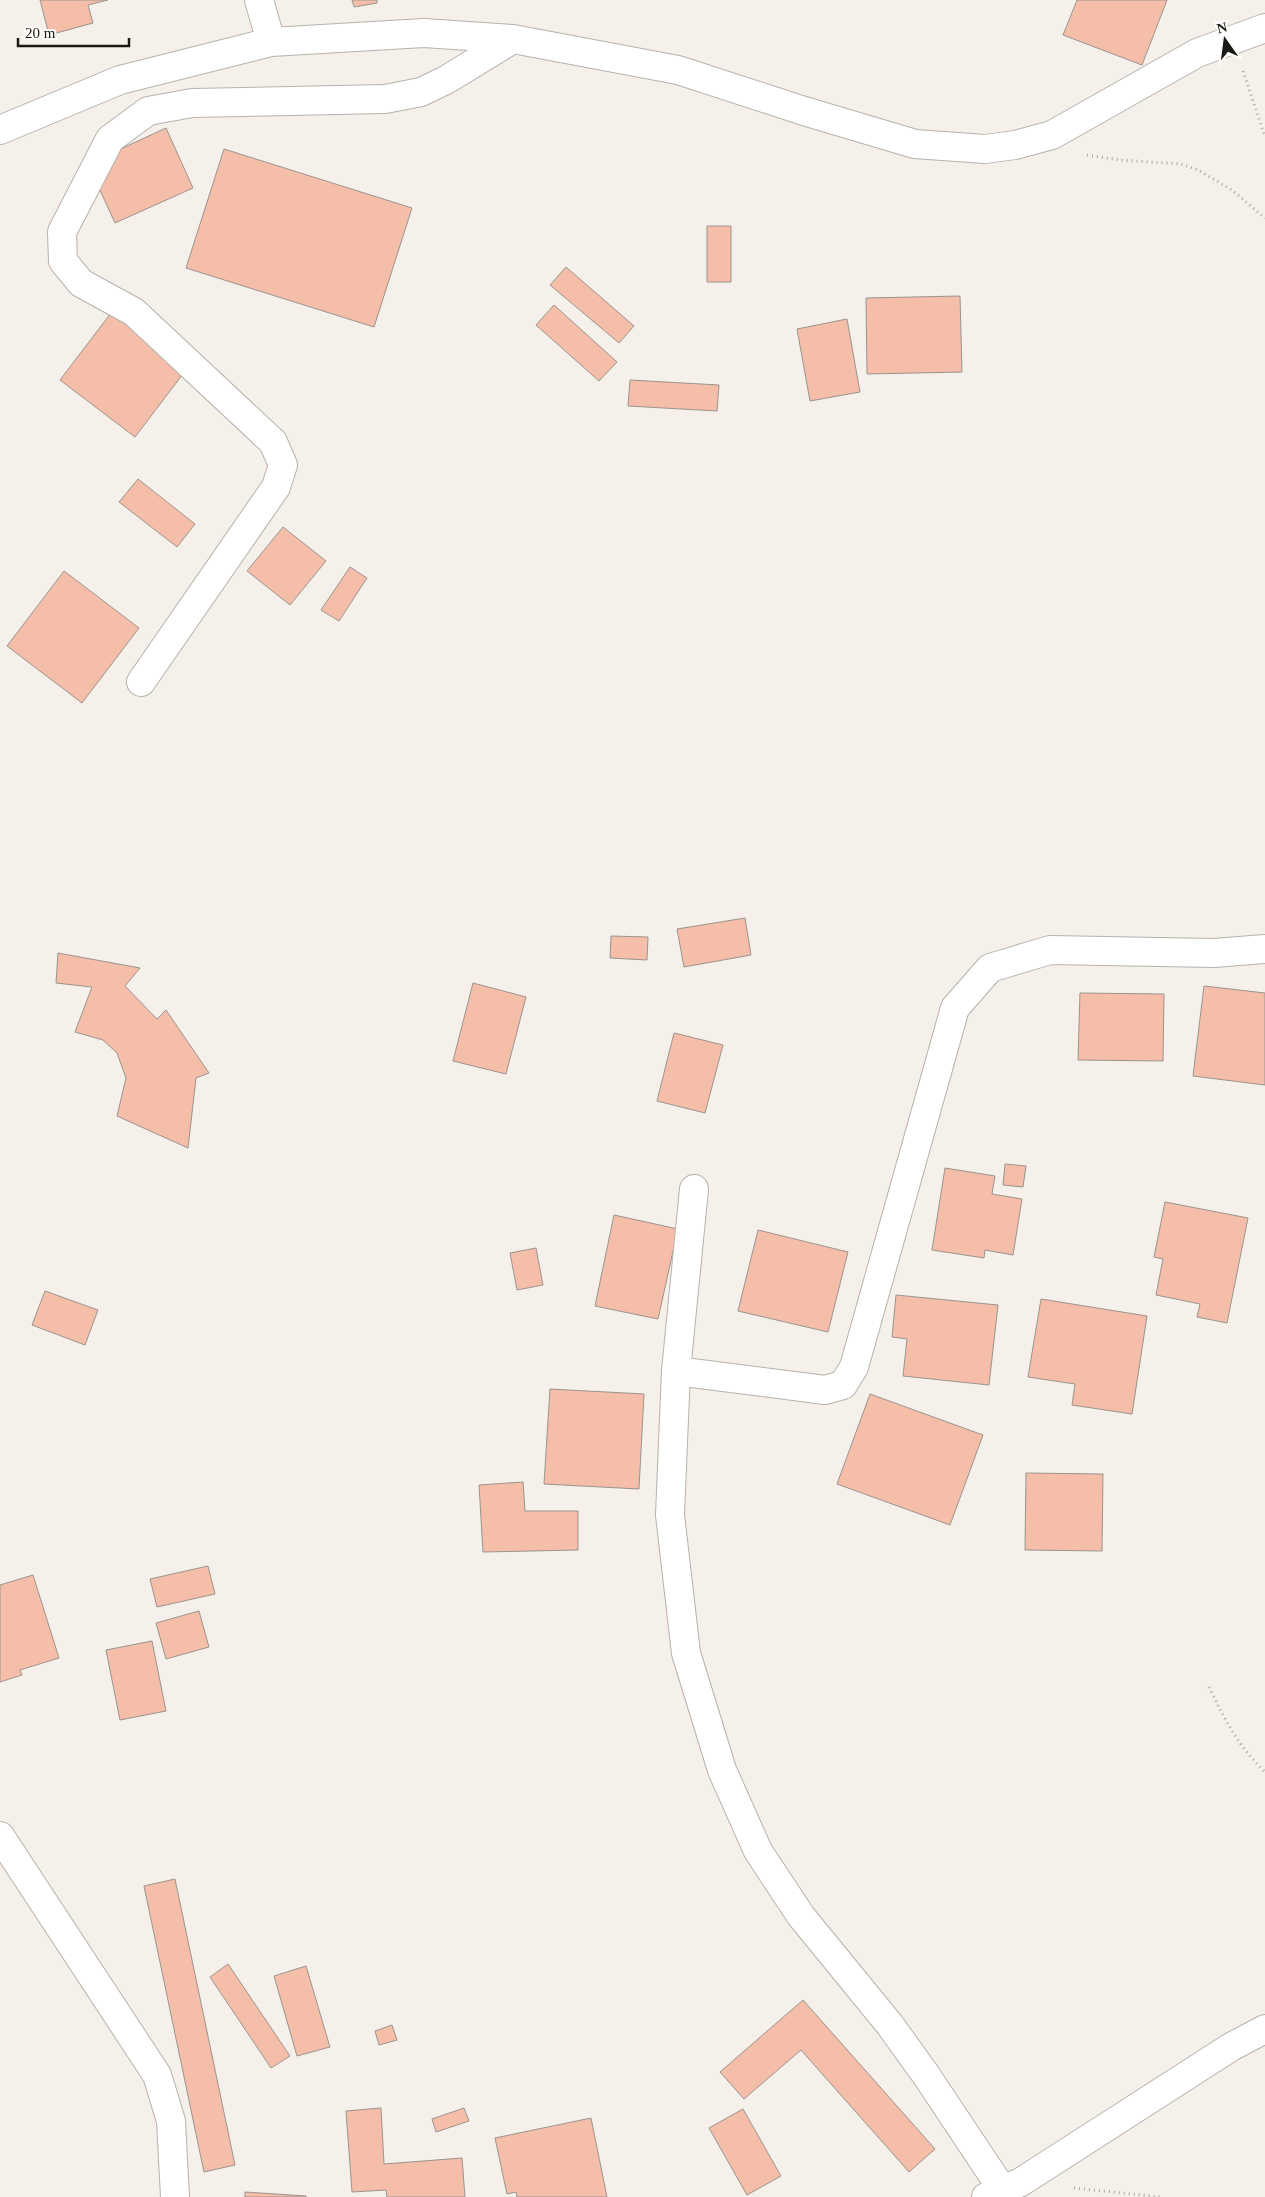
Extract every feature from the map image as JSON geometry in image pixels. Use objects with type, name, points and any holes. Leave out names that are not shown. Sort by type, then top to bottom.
[{"type":"street","points":[[259,0],[271,42]]},
{"type":"street","points":[[0,130],[120,80],[271,42],[424,33],[513,39],[678,70],[804,111],[916,144],[985,149],[1015,145],[1052,135],[1197,53],[1265,28]]},
{"type":"street","points":[[141,682],[276,486],[283,465],[273,442],[134,312],[81,283],[63,261],[62,232],[110,139],[148,111],[192,103],[385,99],[420,92],[446,80],[513,39]]},
{"type":"street","points":[[676,1371],[825,1390],[843,1385],[854,1368],[955,1008],[990,968],[1050,950],[1214,953],[1265,949]]},
{"type":"street","points":[[694,1189],[676,1371],[670,1515],[686,1653],[722,1770],[758,1851],[801,1916],[890,2025],[1003,2189],[1231,2047],[1265,2029]]},
{"type":"street","points":[[0,1836],[157,2075],[171,2120],[175,2197]]},
{"type":"path","points":[[1232,40],[1265,137]]},
{"type":"path","points":[[1083,154],[1120,160],[1180,164],[1198,170],[1232,190],[1265,218]]},
{"type":"path","points":[[1209,1687],[1231,1732],[1248,1756],[1265,1772]]},
{"type":"path","points":[[1003,2189],[1161,2197]]},
{"type":"building","points":[[40,0],[108,0],[88,5],[93,23],[49,35]]},
{"type":"building","points":[[352,0],[377,0],[377,3],[354,7]]},
{"type":"building","points":[[1077,0],[1167,0],[1142,65],[1063,35]]},
{"type":"building","points":[[166,128],[193,188],[115,223],[88,164]]},
{"type":"building","points":[[224,149],[412,208],[374,327],[186,268]]},
{"type":"building","points":[[707,226],[731,226],[731,282],[707,282]]},
{"type":"building","points":[[566,267],[634,326],[619,343],[550,285]]},
{"type":"building","points":[[960,296],[962,372],[867,374],[866,298]]},
{"type":"building","points":[[554,305],[617,362],[599,381],[536,325]]},
{"type":"building","points":[[111,313],[186,370],[135,437],[60,380]]},
{"type":"building","points":[[847,319],[860,392],[810,401],[797,329]]},
{"type":"building","points":[[630,380],[719,385],[717,411],[628,406]]},
{"type":"building","points":[[138,479],[195,524],[177,547],[119,502]]},
{"type":"building","points":[[283,527],[326,561],[290,605],[247,571]]},
{"type":"building","points":[[350,567],[367,578],[339,621],[321,610]]},
{"type":"building","points":[[64,571],[139,628],[82,703],[7,646]]},
{"type":"building","points":[[745,918],[751,955],[684,967],[677,929]]},
{"type":"building","points":[[611,936],[648,937],[647,960],[610,958]]},
{"type":"building","points":[[58,953],[140,968],[125,986],[157,1019],[166,1010],[209,1073],[196,1078],[188,1148],[117,1116],[126,1078],[117,1053],[103,1040],[75,1032],[92,987],[56,983]]},
{"type":"building","points":[[473,983],[526,997],[506,1074],[453,1061]]},
{"type":"building","points":[[1204,986],[1265,993],[1265,1085],[1193,1076]]},
{"type":"building","points":[[1080,993],[1164,994],[1163,1061],[1078,1060]]},
{"type":"building","points":[[674,1033],[723,1045],[705,1113],[657,1101]]},
{"type":"building","points":[[1005,1164],[1026,1166],[1023,1187],[1003,1185]]},
{"type":"building","points":[[945,1168],[995,1176],[992,1194],[1022,1199],[1013,1255],[985,1250],[984,1258],[932,1250]]},
{"type":"building","points":[[1165,1202],[1248,1218],[1227,1323],[1197,1317],[1200,1304],[1156,1295],[1163,1259],[1154,1257]]},
{"type":"building","points":[[614,1215],[678,1229],[658,1319],[595,1306]]},
{"type":"building","points":[[758,1230],[848,1252],[828,1332],[738,1311]]},
{"type":"building","points":[[536,1248],[543,1285],[517,1290],[510,1253]]},
{"type":"building","points":[[45,1291],[98,1310],[85,1345],[32,1325]]},
{"type":"building","points":[[896,1295],[998,1305],[989,1385],[903,1376],[907,1339],[892,1337]]},
{"type":"building","points":[[1041,1299],[1147,1316],[1132,1414],[1072,1405],[1075,1384],[1028,1377]]},
{"type":"building","points":[[550,1389],[644,1394],[639,1489],[544,1484]]},
{"type":"building","points":[[870,1394],[983,1435],[950,1525],[837,1484]]},
{"type":"building","points":[[1026,1473],[1103,1474],[1102,1551],[1025,1550]]},
{"type":"building","points":[[523,1482],[525,1511],[578,1511],[578,1550],[483,1552],[479,1485]]},
{"type":"building","points":[[208,1566],[215,1594],[157,1607],[150,1579]]},
{"type":"building","points":[[33,1575],[59,1658],[20,1670],[22,1675],[0,1682],[0,1585]]},
{"type":"building","points":[[199,1611],[209,1647],[166,1659],[156,1623]]},
{"type":"building","points":[[152,1641],[166,1711],[120,1720],[106,1650]]},
{"type":"building","points":[[175,1879],[235,2165],[204,2172],[144,1886]]},
{"type":"building","points":[[228,1964],[290,2056],[271,2068],[210,1977]]},
{"type":"building","points":[[306,1966],[330,2047],[297,2056],[274,1976]]},
{"type":"building","points":[[803,2000],[935,2149],[909,2172],[801,2050],[744,2099],[720,2072]]},
{"type":"building","points":[[392,2025],[397,2040],[379,2045],[375,2031]]},
{"type":"building","points":[[381,2108],[384,2164],[462,2158],[465,2197],[387,2197],[386,2190],[352,2192],[346,2111]]},
{"type":"building","points":[[464,2108],[469,2121],[436,2132],[432,2119]]},
{"type":"building","points":[[743,2109],[781,2176],[747,2195],[709,2128]]},
{"type":"building","points":[[591,2118],[607,2197],[517,2197],[516,2192],[507,2194],[495,2138]]},
{"type":"building","points":[[245,2192],[306,2196],[306,2197],[245,2197]]}]
